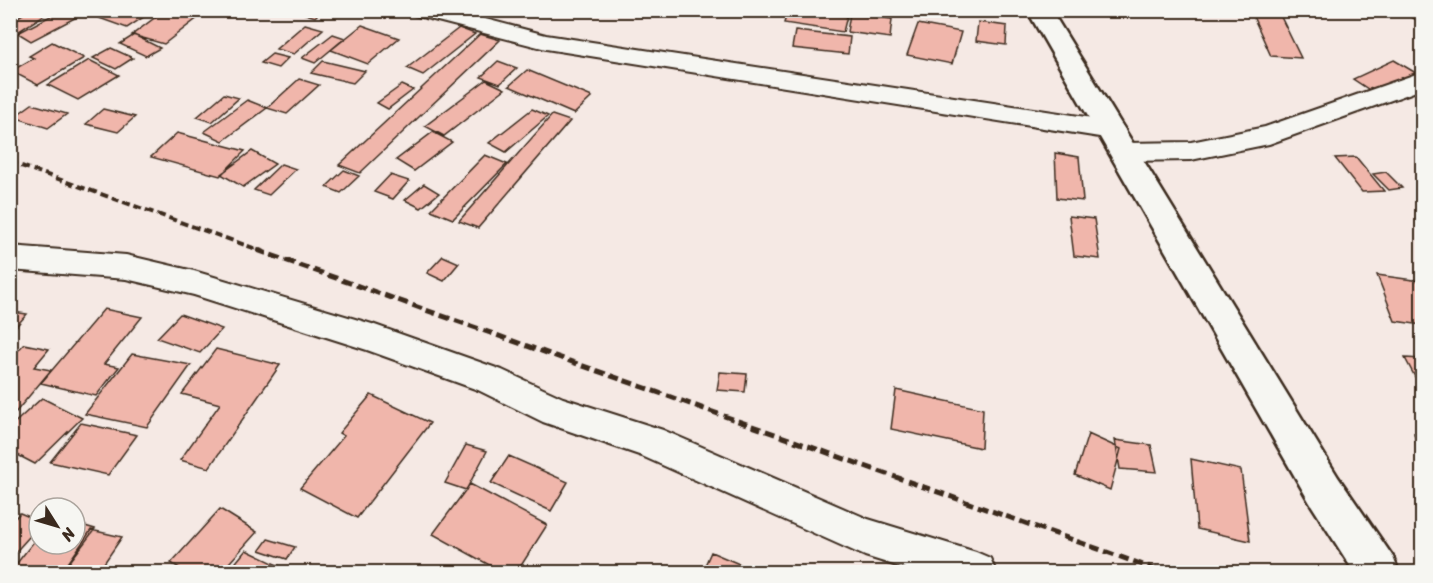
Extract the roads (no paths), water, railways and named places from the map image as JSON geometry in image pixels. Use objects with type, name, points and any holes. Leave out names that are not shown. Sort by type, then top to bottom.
[{"type":"street","points":[[422,10],[546,42],[1118,141],[1191,151],[1269,135],[1422,80]]},
{"type":"street","points":[[1039,10],[1324,490],[1378,573]]},
{"type":"street","points":[[10,258],[126,267],[194,283],[372,338],[490,380],[555,411],[650,442],[865,537],[976,573]]},
{"type":"railway","points":[[10,162],[262,251]]},
{"type":"railway","points":[[257,250],[1163,572]]}]
